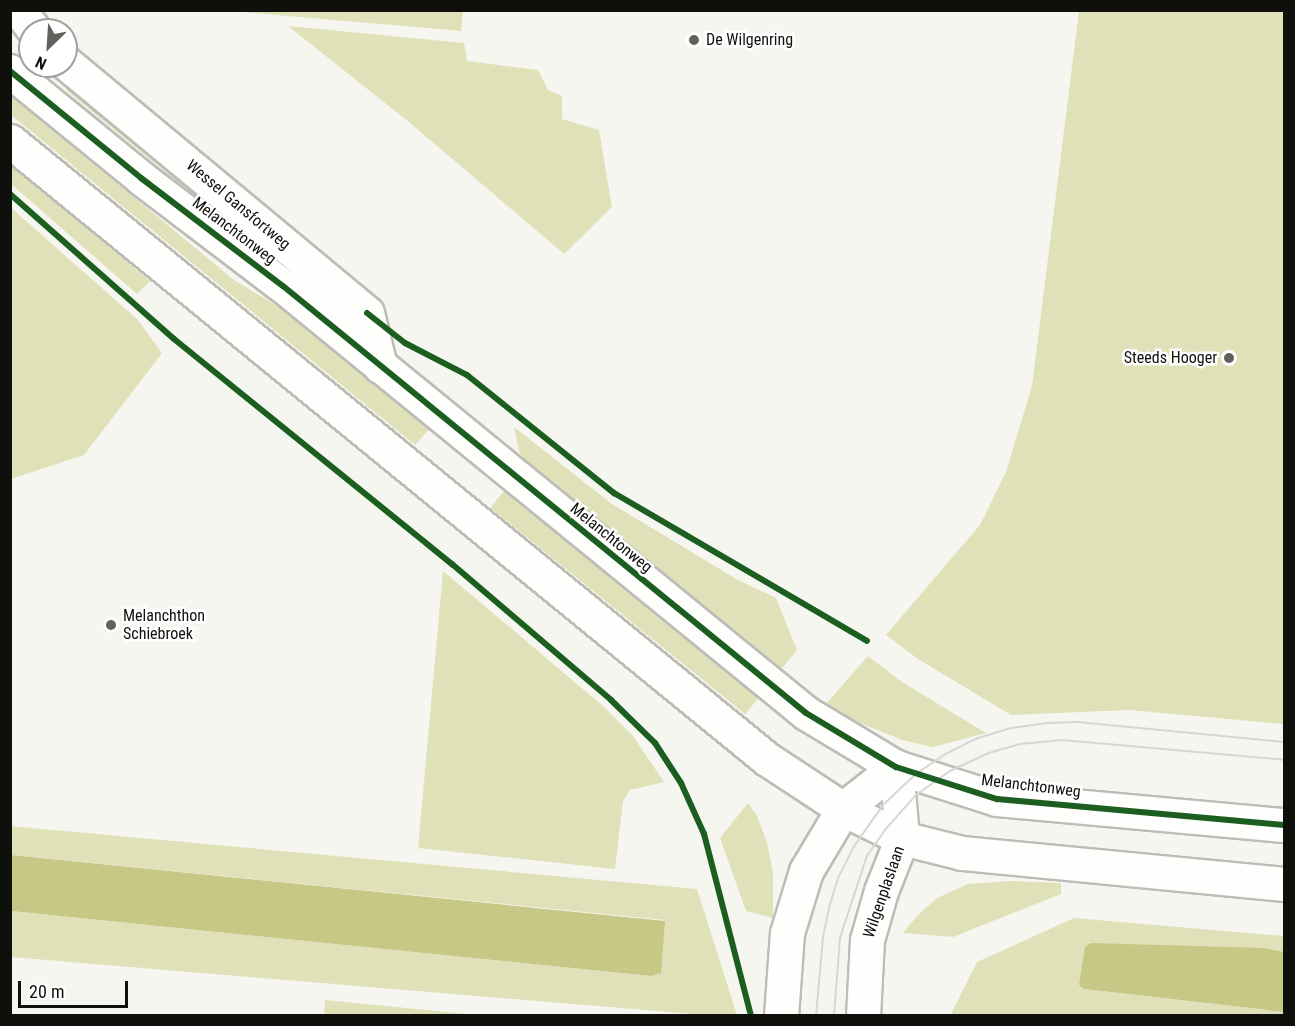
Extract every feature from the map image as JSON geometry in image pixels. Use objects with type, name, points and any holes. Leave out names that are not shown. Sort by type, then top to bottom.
[{"type":"street","name":"Melanchtonweg","points":[[10,71],[380,366],[806,713],[896,767],[997,799],[1284,825]]},
{"type":"street","name":"Wessel Gansfortweg","points":[[78,73],[368,313],[380,366]]},
{"type":"street","points":[[10,141],[767,759],[843,809],[902,838],[962,853],[1284,884]]},
{"type":"street","points":[[781,1016],[787,933],[806,871],[843,809],[896,767]]},
{"type":"street","name":"Wilgenplaslaan","points":[[863,1016],[867,940],[881,891],[902,838],[896,767]]},
{"type":"shaded area","points":[[1266,10],[1284,12],[1284,724],[1129,710],[1011,715],[918,659],[886,635],[980,525],[1006,472],[1032,386],[1079,11]]},
{"type":"shaded area","points":[[230,11],[463,11],[461,31]]},
{"type":"shaded area","points":[[288,26],[464,43],[467,61],[538,70],[548,90],[562,96],[562,119],[599,130],[612,207],[564,254],[409,122]]},
{"type":"shaded area","points":[[67,83],[345,307],[339,315],[66,90]]},
{"type":"shaded area","points":[[10,95],[234,280],[300,320],[432,426],[415,445],[11,115]]},
{"type":"shaded area","points":[[11,165],[150,281],[137,294],[11,184]]},
{"type":"shaded area","points":[[10,207],[137,319],[162,353],[84,455],[11,479]]},
{"type":"shaded area","points":[[514,427],[612,504],[738,580],[776,598],[797,650],[779,672],[521,460]]},
{"type":"shaded area","points":[[508,486],[763,692],[745,714],[490,508]]},
{"type":"shaded area","points":[[443,571],[603,706],[633,736],[664,782],[630,790],[623,801],[615,869],[418,848]]},
{"type":"shaded area","points":[[868,656],[902,682],[986,733],[933,747],[902,740],[845,717],[825,705]]},
{"type":"shaded area","points":[[748,803],[757,816],[767,842],[773,873],[773,918],[746,911],[720,838]]},
{"type":"shaded area","points":[[10,826],[697,889],[737,1015],[706,1015],[11,957],[11,911],[651,976],[665,920],[11,855]]},
{"type":"shaded area","points":[[11,855],[665,921],[661,973],[651,976],[11,911]]},
{"type":"shaded area","points":[[1012,881],[1061,883],[1061,894],[953,937],[903,933],[917,916],[937,898],[968,884]]},
{"type":"shaded area","points":[[1074,918],[1284,936],[1284,963],[1084,989],[1284,1012],[1284,1015],[950,1016],[977,962]]},
{"type":"shaded area","points":[[1091,943],[1264,948],[1284,952],[1284,1012],[1084,989],[1079,985],[1085,947]]},
{"type":"shaded area","points":[[325,1000],[478,1015],[324,1015]]},
{"type":"tram line","points":[[816,1016],[823,937],[838,878],[853,848],[883,805],[916,774],[944,755],[975,739],[1012,728],[1047,723],[1078,722],[1284,742]]},
{"type":"tram line","points":[[834,1016],[840,938],[867,856],[885,830],[916,795],[950,771],[989,753],[1020,744],[1062,740],[1284,760]]},
{"type":"cycle path","points":[[10,71],[141,178],[283,286],[806,713],[896,767],[997,799],[1284,825]]},
{"type":"cycle path","points":[[10,194],[174,339],[452,564],[611,700],[655,743],[681,783],[704,834],[751,1016]]},
{"type":"cycle path","points":[[367,313],[405,343],[467,375],[614,493],[867,641]]},
{"type":"place","name":"De Wilgenring","points":[[694,40]]},
{"type":"place","name":"Steeds Hooger","points":[[1229,358]]},
{"type":"place","name":"Melanchthon Schiebroek","points":[[111,625]]}]
